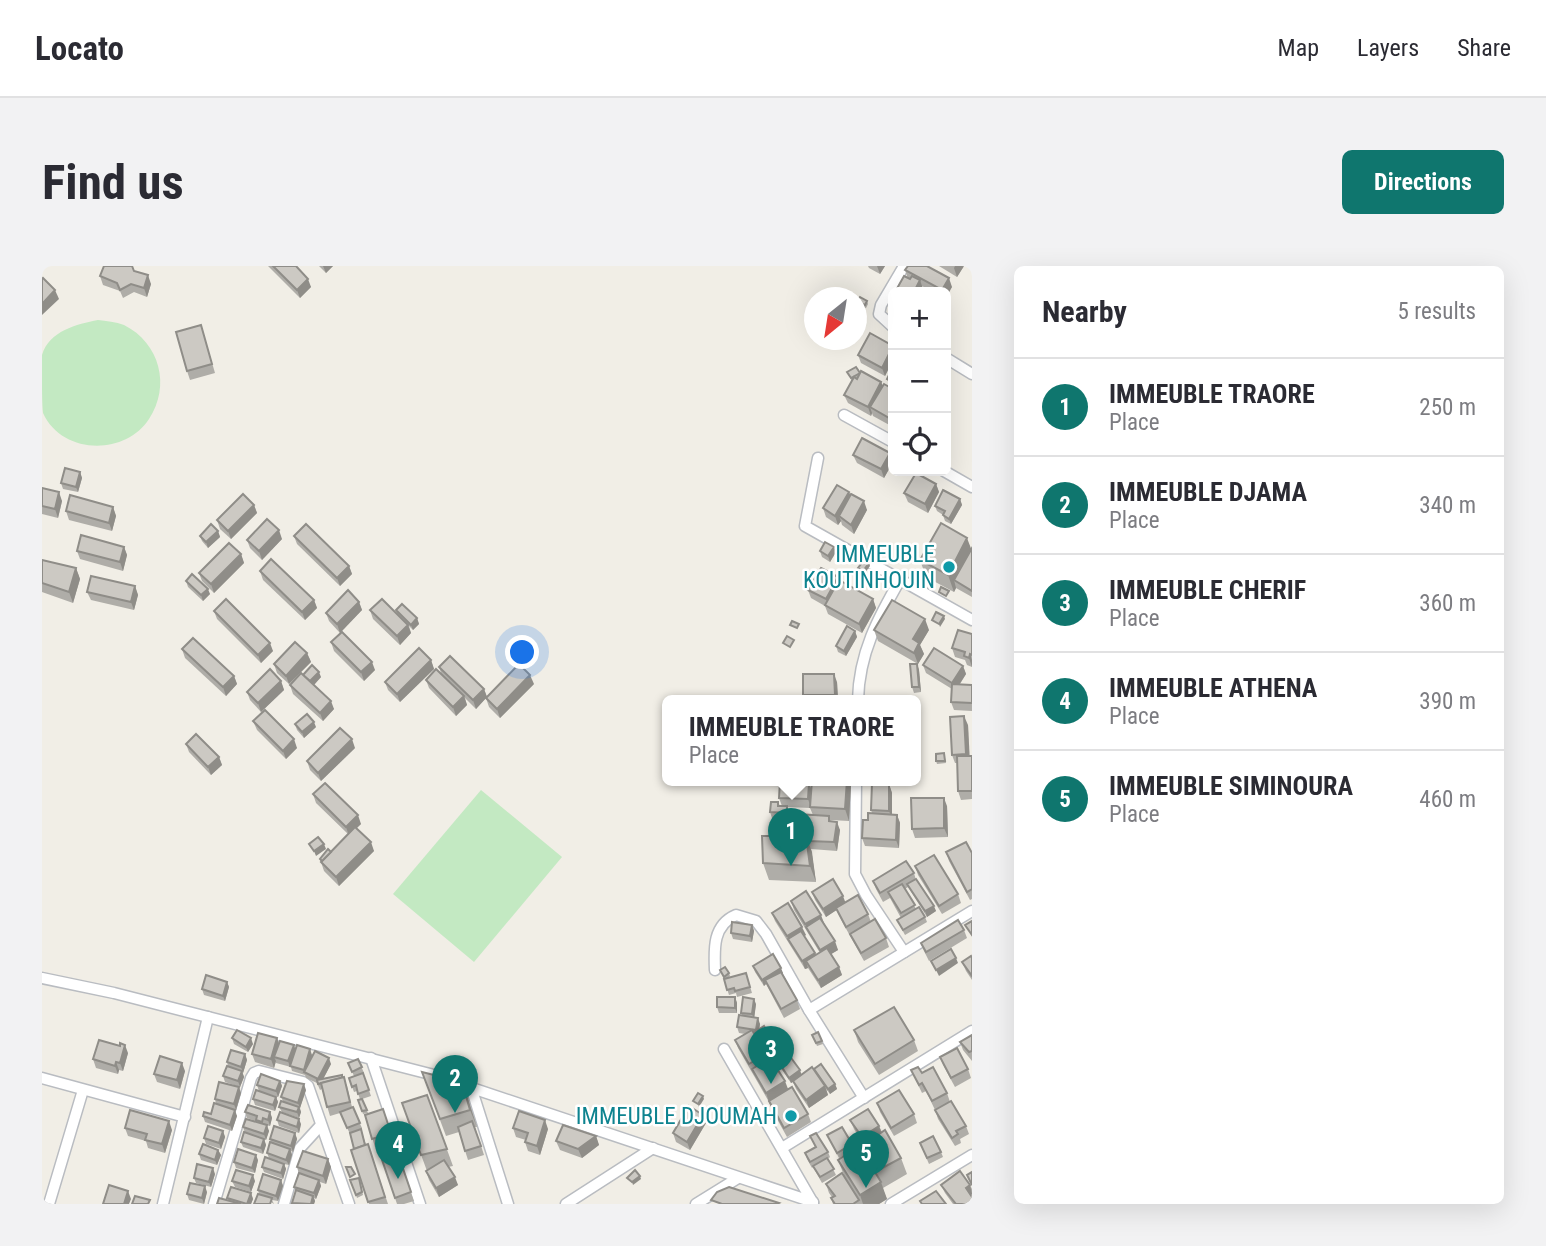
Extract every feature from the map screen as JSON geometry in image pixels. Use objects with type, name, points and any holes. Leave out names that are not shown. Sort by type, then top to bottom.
[{"type":"street","points":[[892,287],[904,266]]},
{"type":"street","points":[[888,293],[878,314],[888,323]]},
{"type":"street","points":[[951,361],[972,374]]},
{"type":"street","points":[[844,415],[888,440]]},
{"type":"street","points":[[818,458],[805,526],[972,620]]},
{"type":"street","points":[[951,475],[972,487]]},
{"type":"street","points":[[858,695],[861,665],[871,632],[901,578]]},
{"type":"street","points":[[856,786],[855,873],[866,895],[904,952]]},
{"type":"street","points":[[809,1010],[972,911]]},
{"type":"street","points":[[715,970],[714,947],[719,929],[736,915],[749,917],[757,922],[864,1098]]},
{"type":"street","points":[[42,978],[371,1058],[471,1087],[813,1203]]},
{"type":"street","points":[[163,1204],[208,1017]]},
{"type":"street","points":[[782,1148],[972,1031]]},
{"type":"street","points":[[724,1049],[813,1203]]},
{"type":"street","points":[[371,1058],[420,1204]]},
{"type":"street","points":[[214,1204],[254,1073],[259,1072],[303,1082],[308,1086],[349,1204]]},
{"type":"street","points":[[42,1078],[185,1117]]},
{"type":"street","points":[[471,1087],[508,1204]]},
{"type":"street","points":[[49,1204],[83,1090]]},
{"type":"street","points":[[284,1204],[300,1148],[321,1125]]},
{"type":"street","points":[[566,1204],[653,1148]]},
{"type":"street","points":[[891,1204],[972,1156]]},
{"type":"street","points":[[696,1204],[738,1178]]},
{"type":"green space","points":[[98,320],[124,325],[136,333],[154,354],[160,380],[156,406],[138,431],[125,440],[94,446],[64,437],[52,427],[43,413],[42,355],[57,334]]},
{"type":"green space","points":[[481,790],[562,857],[474,962],[393,894]]},
{"type":"building","points":[[104,266],[132,266],[134,271],[148,275],[144,288],[131,284],[120,290],[117,283],[100,276]]},
{"type":"building","points":[[273,266],[296,266],[308,279],[297,290]]},
{"type":"building","points":[[908,266],[927,266],[949,278],[944,287],[936,287],[905,270]]},
{"type":"building","points":[[904,276],[920,280],[916,287],[898,287]]},
{"type":"building","points":[[42,279],[55,290],[42,304]]},
{"type":"building","points":[[201,325],[212,364],[187,371],[176,332]]},
{"type":"building","points":[[870,333],[888,343],[888,356],[882,368],[858,355],[861,350],[867,350]]},
{"type":"building","points":[[856,367],[860,373],[851,378],[847,372]]},
{"type":"building","points":[[861,371],[881,382],[868,407],[844,395],[854,377],[857,379]]},
{"type":"building","points":[[884,384],[888,386],[888,417],[870,407]]},
{"type":"building","points":[[862,438],[888,452],[881,469],[853,455]]},
{"type":"building","points":[[65,468],[80,472],[76,487],[61,483]]},
{"type":"building","points":[[914,476],[921,476],[936,484],[925,504],[904,493]]},
{"type":"building","points":[[837,485],[849,492],[835,516],[823,508]]},
{"type":"building","points":[[42,488],[59,492],[55,509],[42,506]]},
{"type":"building","points":[[943,490],[960,499],[949,519],[943,515],[945,511],[935,506]]},
{"type":"building","points":[[243,494],[254,505],[228,531],[217,520]]},
{"type":"building","points":[[851,494],[864,501],[851,525],[839,516]]},
{"type":"building","points":[[70,495],[113,507],[109,523],[66,511]]},
{"type":"building","points":[[267,519],[279,530],[259,551],[247,540]]},
{"type":"building","points":[[941,523],[967,538],[948,575],[920,560]]},
{"type":"building","points":[[211,524],[218,531],[206,542],[200,536]]},
{"type":"building","points":[[306,524],[349,566],[337,578],[294,536]]},
{"type":"building","points":[[81,535],[124,547],[120,562],[77,551]]},
{"type":"building","points":[[825,542],[834,547],[828,556],[820,551]]},
{"type":"building","points":[[229,543],[241,554],[211,584],[199,573]]},
{"type":"building","points":[[972,548],[972,591],[954,580]]},
{"type":"building","points":[[271,559],[314,600],[302,612],[260,571]]},
{"type":"building","points":[[42,560],[76,568],[69,592],[42,583]]},
{"type":"building","points":[[864,560],[869,563],[863,571],[858,568]]},
{"type":"building","points":[[821,568],[838,577],[826,599],[808,590]]},
{"type":"building","points":[[192,574],[208,589],[201,595],[186,581]]},
{"type":"building","points":[[91,576],[135,586],[131,602],[87,592]]},
{"type":"building","points":[[839,580],[873,599],[859,624],[825,605]]},
{"type":"building","points":[[941,587],[949,591],[946,596],[939,592]]},
{"type":"building","points":[[348,590],[359,602],[337,624],[326,613]]},
{"type":"building","points":[[226,599],[270,643],[258,655],[214,611]]},
{"type":"building","points":[[382,599],[408,625],[397,636],[370,610]]},
{"type":"building","points":[[892,600],[925,619],[913,639],[919,643],[914,653],[874,630]]},
{"type":"building","points":[[402,604],[417,618],[411,625],[396,610]]},
{"type":"building","points":[[936,612],[944,616],[939,624],[932,620]]},
{"type":"building","points":[[792,621],[799,624],[797,628],[790,625]]},
{"type":"building","points":[[847,626],[855,631],[844,651],[836,646]]},
{"type":"building","points":[[958,630],[972,634],[972,655],[970,654],[969,658],[964,656],[965,652],[952,648]]},
{"type":"building","points":[[342,632],[372,662],[361,672],[331,642]]},
{"type":"building","points":[[787,636],[794,640],[790,647],[783,643]]},
{"type":"building","points":[[193,638],[234,676],[223,687],[182,649]]},
{"type":"building","points":[[295,642],[307,653],[286,676],[274,664]]},
{"type":"building","points":[[419,648],[431,660],[397,694],[385,682]]},
{"type":"building","points":[[934,648],[963,666],[952,683],[923,665]]},
{"type":"building","points":[[450,656],[484,689],[473,700],[439,667]]},
{"type":"building","points":[[519,664],[530,675],[497,709],[486,698]]},
{"type":"building","points":[[910,664],[917,664],[919,687],[912,687]]},
{"type":"building","points":[[312,665],[319,672],[310,681],[303,675]]},
{"type":"building","points":[[270,669],[281,681],[258,703],[247,692]]},
{"type":"building","points":[[436,669],[464,696],[453,707],[426,680]]},
{"type":"building","points":[[301,673],[331,701],[320,713],[290,685]]},
{"type":"building","points":[[803,674],[834,674],[835,695],[803,695]]},
{"type":"building","points":[[952,684],[972,685],[972,703],[951,702]]},
{"type":"building","points":[[265,710],[294,739],[283,751],[253,721]]},
{"type":"building","points":[[307,714],[314,722],[302,732],[295,724]]},
{"type":"building","points":[[964,716],[966,754],[952,755],[950,717]]},
{"type":"building","points":[[340,728],[352,739],[318,773],[307,761]]},
{"type":"building","points":[[196,734],[219,757],[208,767],[186,744]]},
{"type":"building","points":[[944,753],[945,761],[936,761],[936,754]]},
{"type":"building","points":[[957,756],[972,756],[972,791],[958,791]]},
{"type":"building","points":[[325,783],[358,815],[346,827],[313,794]]},
{"type":"building","points":[[780,786],[809,786],[808,799],[779,798]]},
{"type":"building","points":[[812,786],[847,786],[845,809],[810,807]]},
{"type":"building","points":[[872,786],[889,786],[889,811],[871,810]]},
{"type":"building","points":[[911,798],[944,798],[944,828],[912,829]]},
{"type":"building","points":[[771,802],[778,802],[778,806],[787,806],[787,813],[770,812]]},
{"type":"building","points":[[790,810],[799,811],[796,816],[790,816]]},
{"type":"building","points":[[868,813],[897,815],[896,840],[862,838],[863,820],[868,820]]},
{"type":"building","points":[[797,814],[829,816],[829,821],[837,822],[834,842],[808,841],[806,836],[795,836]]},
{"type":"building","points":[[355,827],[371,842],[336,877],[321,862]]},
{"type":"building","points":[[762,836],[806,836],[810,866],[763,863]]},
{"type":"building","points":[[318,837],[324,844],[314,851],[309,844]]},
{"type":"building","points":[[966,842],[972,853],[972,889],[967,892],[946,852]]},
{"type":"building","points":[[328,849],[331,852],[322,861],[320,859]]},
{"type":"building","points":[[934,855],[958,894],[939,906],[915,866]]},
{"type":"building","points":[[906,861],[914,873],[880,893],[873,881]]},
{"type":"building","points":[[833,879],[843,896],[823,909],[812,892]]},
{"type":"building","points":[[916,879],[934,906],[925,911],[907,884]]},
{"type":"building","points":[[902,884],[915,905],[901,913],[888,892]]},
{"type":"building","points":[[806,891],[821,915],[805,924],[791,901]]},
{"type":"building","points":[[858,895],[868,914],[846,927],[836,908]]},
{"type":"building","points":[[788,903],[802,927],[787,936],[772,913]]},
{"type":"building","points":[[919,907],[925,917],[903,930],[897,920]]},
{"type":"building","points":[[820,918],[835,941],[820,950],[806,927]]},
{"type":"building","points":[[875,919],[886,938],[861,953],[850,934]]},
{"type":"building","points":[[958,920],[964,930],[926,952],[921,943]]},
{"type":"building","points":[[972,921],[972,935],[965,925]]},
{"type":"building","points":[[732,922],[752,925],[750,936],[731,933]]},
{"type":"building","points":[[801,931],[815,953],[802,961],[788,939]]},
{"type":"building","points":[[827,948],[839,967],[818,980],[806,961]]},
{"type":"building","points":[[951,949],[956,958],[936,970],[931,961]]},
{"type":"building","points":[[773,954],[781,968],[762,980],[753,966]]},
{"type":"building","points":[[971,956],[972,958],[972,976],[962,962]]},
{"type":"building","points":[[725,967],[729,973],[724,977],[720,970]]},
{"type":"building","points":[[781,972],[797,1000],[781,1009],[765,980]]},
{"type":"building","points":[[746,973],[750,987],[727,990],[724,979]]},
{"type":"building","points":[[206,975],[227,982],[223,996],[202,989]]},
{"type":"building","points":[[717,997],[735,997],[735,1008],[717,1007]]},
{"type":"building","points":[[743,997],[754,999],[752,1014],[741,1013]]},
{"type":"building","points":[[894,1007],[914,1040],[875,1064],[854,1030]]},
{"type":"building","points":[[739,1015],[758,1018],[756,1030],[737,1027]]},
{"type":"building","points":[[764,1026],[778,1047],[769,1053],[755,1032]]},
{"type":"building","points":[[237,1030],[251,1038],[246,1047],[232,1038]]},
{"type":"building","points":[[752,1030],[766,1054],[749,1064],[735,1040]]},
{"type":"building","points":[[818,1032],[822,1041],[816,1043],[812,1035]]},
{"type":"building","points":[[258,1033],[277,1038],[271,1059],[252,1054]]},
{"type":"building","points":[[972,1035],[972,1051],[969,1052],[960,1042]]},
{"type":"building","points":[[99,1040],[125,1045],[120,1063],[116,1062],[115,1066],[93,1059]]},
{"type":"building","points":[[280,1041],[294,1045],[288,1061],[274,1057]]},
{"type":"building","points":[[297,1045],[310,1049],[304,1070],[290,1066]]},
{"type":"building","points":[[957,1048],[968,1069],[951,1078],[940,1057]]},
{"type":"building","points":[[231,1050],[245,1054],[241,1067],[227,1062]]},
{"type":"building","points":[[315,1051],[329,1058],[318,1079],[304,1072]]},
{"type":"building","points":[[786,1051],[800,1070],[789,1078],[776,1058]]},
{"type":"building","points":[[160,1056],[182,1063],[177,1080],[154,1074]]},
{"type":"building","points":[[770,1058],[785,1081],[766,1093],[752,1069]]},
{"type":"building","points":[[358,1059],[362,1067],[352,1072],[348,1063]]},
{"type":"building","points":[[821,1064],[835,1084],[828,1089],[814,1069]]},
{"type":"building","points":[[227,1066],[242,1071],[238,1081],[223,1076]]},
{"type":"building","points":[[812,1067],[825,1086],[806,1100],[793,1081]]},
{"type":"building","points":[[918,1067],[922,1073],[933,1067],[947,1093],[932,1101],[911,1070]]},
{"type":"building","points":[[422,1072],[462,1082],[470,1110],[440,1119]]},
{"type":"building","points":[[363,1073],[369,1090],[358,1094],[356,1085],[352,1087],[349,1078]]},
{"type":"building","points":[[261,1074],[280,1081],[276,1091],[257,1085]]},
{"type":"building","points":[[342,1075],[342,1078],[318,1084],[317,1080]]},
{"type":"building","points":[[344,1077],[350,1102],[327,1107],[321,1083]]},
{"type":"building","points":[[287,1081],[304,1084],[298,1103],[281,1097]]},
{"type":"building","points":[[219,1082],[239,1087],[234,1104],[215,1099]]},
{"type":"building","name":"IMMEUBLE DJOUMAH","points":[[792,1087],[808,1114],[784,1128],[769,1101]]},
{"type":"building","points":[[256,1090],[276,1097],[273,1105],[253,1099]]},
{"type":"building","points":[[899,1090],[914,1114],[891,1128],[877,1103]]},
{"type":"building","points":[[698,1093],[703,1096],[698,1104],[693,1101]]},
{"type":"building","points":[[427,1095],[447,1149],[421,1155],[402,1103]]},
{"type":"building","points":[[362,1099],[367,1110],[362,1111],[358,1100]]},
{"type":"building","points":[[281,1101],[299,1107],[297,1112],[279,1107]]},
{"type":"building","points":[[951,1101],[966,1126],[956,1131],[958,1134],[952,1138],[935,1110]]},
{"type":"building","points":[[214,1103],[235,1110],[230,1125],[203,1116],[204,1112],[211,1114]]},
{"type":"building","points":[[248,1105],[270,1112],[268,1120],[256,1120],[257,1116],[245,1112]]},
{"type":"building","points":[[689,1106],[703,1115],[687,1142],[673,1133]]},
{"type":"building","points":[[353,1107],[360,1123],[347,1128],[340,1112]]},
{"type":"building","points":[[383,1109],[391,1133],[372,1139],[365,1115]]},
{"type":"building","points":[[868,1109],[879,1126],[862,1137],[850,1120]]},
{"type":"building","points":[[130,1110],[169,1121],[162,1144],[145,1140],[147,1134],[125,1128]]},
{"type":"building","points":[[519,1111],[545,1120],[537,1146],[525,1142],[528,1133],[513,1128]]},
{"type":"building","points":[[280,1112],[299,1119],[297,1127],[277,1120]]},
{"type":"building","points":[[246,1119],[267,1125],[264,1134],[243,1127]]},
{"type":"building","points":[[472,1121],[481,1146],[465,1151],[458,1127]]},
{"type":"building","points":[[563,1125],[596,1136],[578,1149],[556,1141]]},
{"type":"building","points":[[208,1126],[223,1131],[219,1143],[204,1138]]},
{"type":"building","points":[[274,1126],[295,1133],[291,1146],[270,1139]]},
{"type":"building","points":[[842,1127],[852,1144],[837,1153],[827,1135]]},
{"type":"building","points":[[361,1129],[365,1145],[354,1149],[350,1133]]},
{"type":"building","points":[[885,1130],[901,1158],[877,1171],[862,1146]]},
{"type":"building","points":[[244,1132],[264,1139],[261,1148],[241,1142]]},
{"type":"building","points":[[816,1133],[828,1152],[810,1162],[805,1153],[816,1147],[810,1136]]},
{"type":"building","points":[[933,1136],[941,1152],[927,1158],[920,1143]]},
{"type":"building","points":[[270,1142],[290,1149],[286,1160],[267,1153]]},
{"type":"building","points":[[203,1144],[218,1150],[215,1160],[199,1154]]},
{"type":"building","points":[[368,1144],[385,1197],[368,1202],[351,1150]]},
{"type":"building","points":[[395,1145],[411,1192],[395,1198],[378,1148]]},
{"type":"building","points":[[859,1146],[881,1182],[860,1195],[838,1160]]},
{"type":"building","points":[[238,1149],[256,1155],[252,1168],[234,1162]]},
{"type":"building","points":[[303,1151],[328,1159],[323,1176],[297,1167]]},
{"type":"building","points":[[265,1157],[284,1164],[281,1173],[262,1167]]},
{"type":"building","points":[[827,1158],[834,1169],[820,1177],[813,1166]]},
{"type":"building","points":[[444,1160],[455,1177],[436,1188],[426,1171]]},
{"type":"building","points":[[197,1164],[213,1168],[209,1182],[194,1178]]},
{"type":"building","points":[[346,1167],[351,1167],[355,1174],[350,1177]]},
{"type":"building","points":[[236,1170],[253,1175],[249,1186],[232,1181]]},
{"type":"building","points":[[635,1170],[640,1176],[632,1182],[627,1178]]},
{"type":"building","points":[[960,1171],[970,1185],[966,1188],[972,1197],[972,1204],[956,1204],[941,1185]]},
{"type":"building","points":[[972,1172],[972,1185],[967,1175]]},
{"type":"building","points":[[299,1173],[319,1180],[314,1193],[294,1187]]},
{"type":"building","points":[[842,1173],[859,1200],[853,1204],[835,1204],[831,1198],[835,1196],[826,1184]]},
{"type":"building","points":[[263,1174],[281,1180],[276,1196],[258,1190]]},
{"type":"building","points":[[359,1178],[362,1192],[356,1195],[350,1180]]},
{"type":"building","points":[[190,1183],[205,1186],[202,1198],[187,1194]]},
{"type":"building","points":[[109,1185],[128,1191],[124,1204],[103,1204]]},
{"type":"building","points":[[231,1187],[251,1193],[247,1204],[227,1198]]},
{"type":"building","points":[[729,1187],[779,1203],[722,1204],[711,1200],[717,1192]]},
{"type":"building","points":[[296,1190],[313,1196],[311,1204],[292,1203]]},
{"type":"building","points":[[936,1191],[946,1204],[922,1204],[920,1201]]},
{"type":"building","points":[[258,1194],[272,1198],[270,1204],[254,1204]]},
{"type":"building","points":[[135,1196],[150,1200],[148,1204],[132,1204]]},
{"type":"building","points":[[219,1198],[241,1204],[217,1204]]},
{"type":"place","name":"IMMEUBLE KOUTINHOUIN","points":[[949,567]]},
{"type":"place","name":"IMMEUBLE TRAORE","points":[[791,866]]},
{"type":"place","name":"IMMEUBLE CHERIF","points":[[771,1084]]},
{"type":"place","name":"IMMEUBLE DJAMA","points":[[455,1113]]},
{"type":"place","name":"IMMEUBLE DJOUMAH","points":[[791,1116]]},
{"type":"place","name":"IMMEUBLE ATHENA","points":[[398,1179]]},
{"type":"place","name":"IMMEUBLE SIMINOURA","points":[[866,1188]]}]
